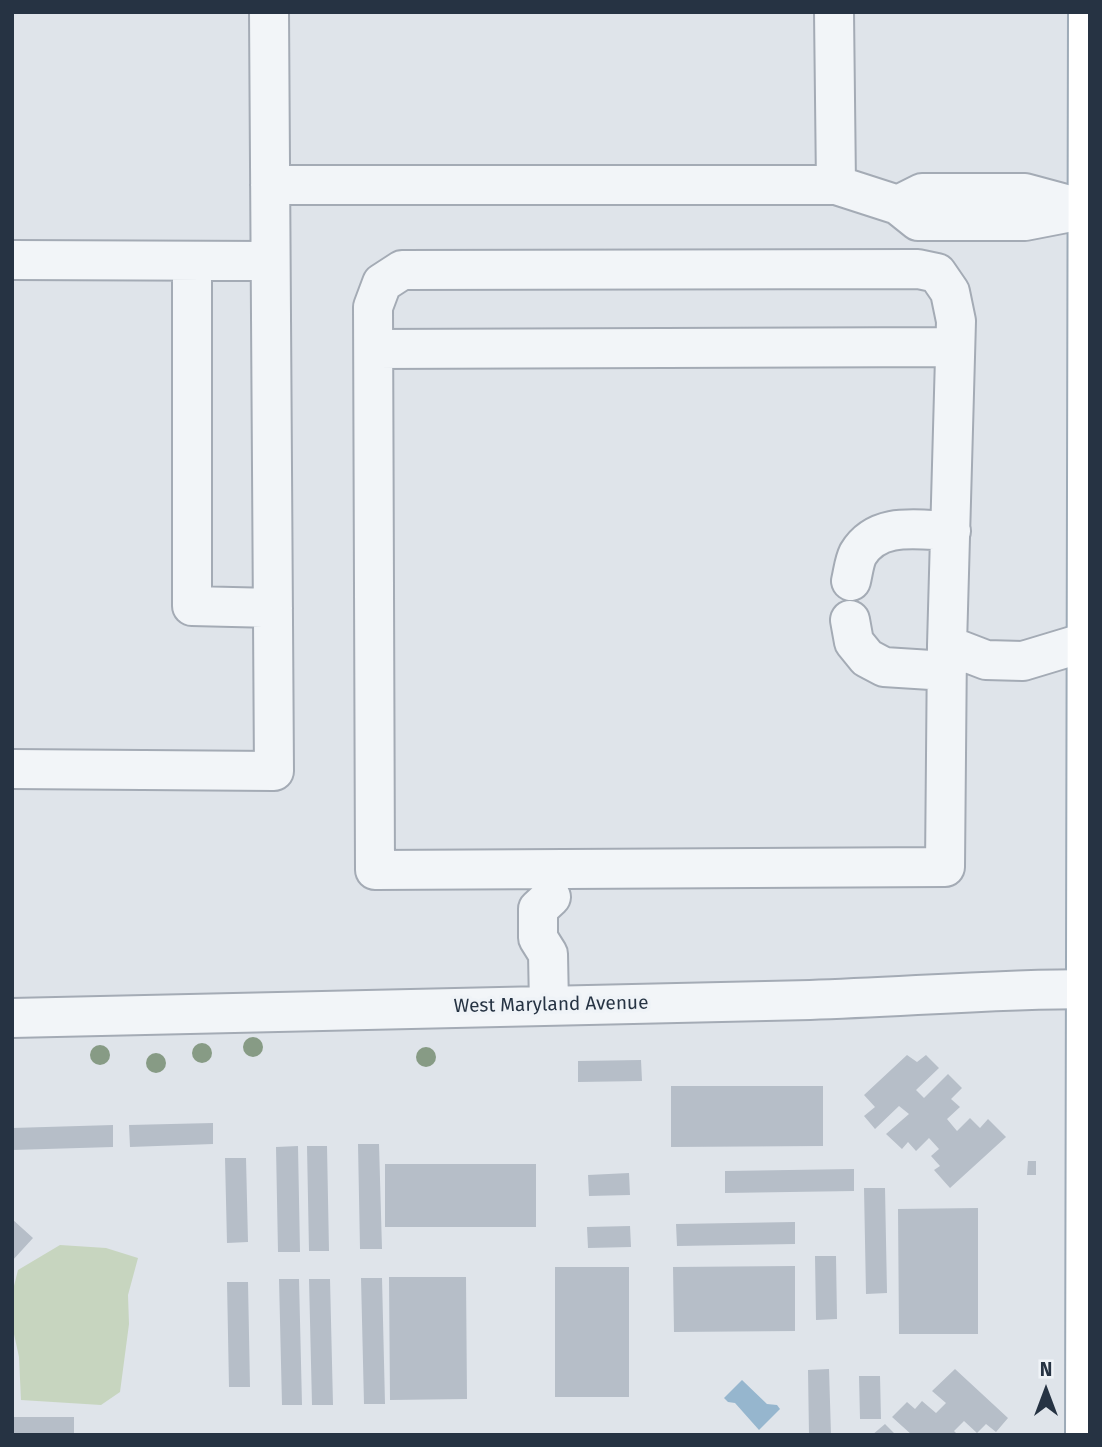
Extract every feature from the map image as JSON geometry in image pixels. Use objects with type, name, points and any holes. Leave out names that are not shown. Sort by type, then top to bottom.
[{"type":"main road","points":[[1086,1435],[1088,12]]},
{"type":"street","points":[[12,769],[274,772],[269,12]]},
{"type":"street","points":[[834,12],[836,185]]},
{"type":"street","points":[[270,185],[836,185],[898,205],[922,193],[1025,193],[1087,209]]},
{"type":"street","points":[[12,260],[271,261]]},
{"type":"street","points":[[192,261],[192,606],[273,608]]},
{"type":"street","points":[[918,269],[937,273],[950,292],[956,321],[947,658],[945,867],[551,883],[375,870],[374,349],[373,307],[382,283],[402,270],[918,269]]},
{"type":"street","points":[[374,349],[956,346]]},
{"type":"street","points":[[851,581],[857,556],[870,539],[894,529],[951,531]]},
{"type":"street","points":[[850,620],[854,642],[867,658],[884,667],[947,658],[1023,661],[1086,642]]},
{"type":"street","points":[[549,1005],[548,954],[561,940],[562,920],[562,910],[551,883]]},
{"type":"street","name":"West Maryland Avenue","points":[[12,1018],[823,1000],[957,992],[1088,989]]},
{"type":"green space","points":[[60,1245],[106,1248],[138,1258],[128,1295],[129,1324],[120,1392],[101,1405],[21,1400],[19,1357],[12,1325],[12,1294],[18,1270]]},
{"type":"water","points":[[742,1380],[767,1404],[777,1405],[780,1409],[759,1430],[735,1403],[724,1398]]},
{"type":"building","points":[[907,1055],[917,1062],[926,1055],[939,1068],[916,1090],[924,1098],[948,1074],[962,1088],[951,1099],[960,1107],[947,1119],[957,1131],[970,1118],[980,1128],[988,1119],[1006,1137],[950,1188],[934,1170],[940,1166],[931,1156],[939,1149],[929,1138],[916,1151],[908,1142],[902,1149],[886,1134],[909,1114],[899,1106],[875,1129],[864,1116],[875,1107],[864,1095]]},
{"type":"building","points":[[641,1060],[642,1081],[578,1082],[578,1061]]},
{"type":"building","points":[[671,1086],[823,1086],[823,1146],[671,1147]]},
{"type":"building","points":[[213,1123],[213,1144],[130,1147],[129,1125]]},
{"type":"building","points":[[113,1125],[113,1147],[12,1150],[12,1128]]},
{"type":"building","points":[[358,1144],[379,1144],[382,1249],[360,1249]]},
{"type":"building","points":[[298,1146],[300,1252],[278,1252],[276,1147]]},
{"type":"building","points":[[307,1146],[327,1146],[329,1251],[309,1251]]},
{"type":"building","points":[[225,1158],[246,1158],[248,1242],[227,1243]]},
{"type":"building","points":[[1028,1161],[1036,1161],[1036,1175],[1027,1175]]},
{"type":"building","points":[[385,1164],[536,1164],[536,1227],[385,1227]]},
{"type":"building","points":[[854,1169],[854,1191],[725,1193],[725,1171]]},
{"type":"building","points":[[629,1173],[630,1195],[589,1196],[588,1175]]},
{"type":"building","points":[[864,1188],[885,1188],[887,1293],[866,1294]]},
{"type":"building","points":[[978,1208],[978,1334],[899,1334],[898,1209]]},
{"type":"building","points":[[12,1219],[33,1238],[12,1261]]},
{"type":"building","points":[[795,1222],[795,1244],[677,1246],[676,1224]]},
{"type":"building","points":[[630,1226],[631,1247],[588,1248],[587,1227]]},
{"type":"building","points":[[815,1256],[836,1256],[837,1319],[816,1320]]},
{"type":"building","points":[[795,1266],[795,1331],[674,1332],[673,1267]]},
{"type":"building","points":[[555,1267],[629,1267],[629,1397],[555,1397]]},
{"type":"building","points":[[389,1277],[466,1277],[467,1399],[390,1400]]},
{"type":"building","points":[[361,1278],[382,1278],[385,1404],[364,1404]]},
{"type":"building","points":[[279,1279],[299,1279],[302,1405],[282,1405]]},
{"type":"building","points":[[309,1279],[330,1279],[333,1405],[312,1405]]},
{"type":"building","points":[[227,1282],[248,1282],[250,1387],[229,1387]]},
{"type":"building","points":[[829,1369],[831,1435],[809,1435],[808,1370]]},
{"type":"building","points":[[955,1369],[1008,1418],[996,1432],[986,1424],[977,1433],[964,1421],[954,1431],[958,1435],[912,1435],[892,1417],[907,1402],[915,1409],[922,1401],[936,1413],[946,1403],[932,1391]]},
{"type":"building","points":[[859,1376],[880,1376],[881,1419],[860,1419]]},
{"type":"building","points":[[12,1417],[74,1417],[74,1435],[12,1435]]},
{"type":"building","points":[[885,1424],[896,1435],[872,1435]]}]
